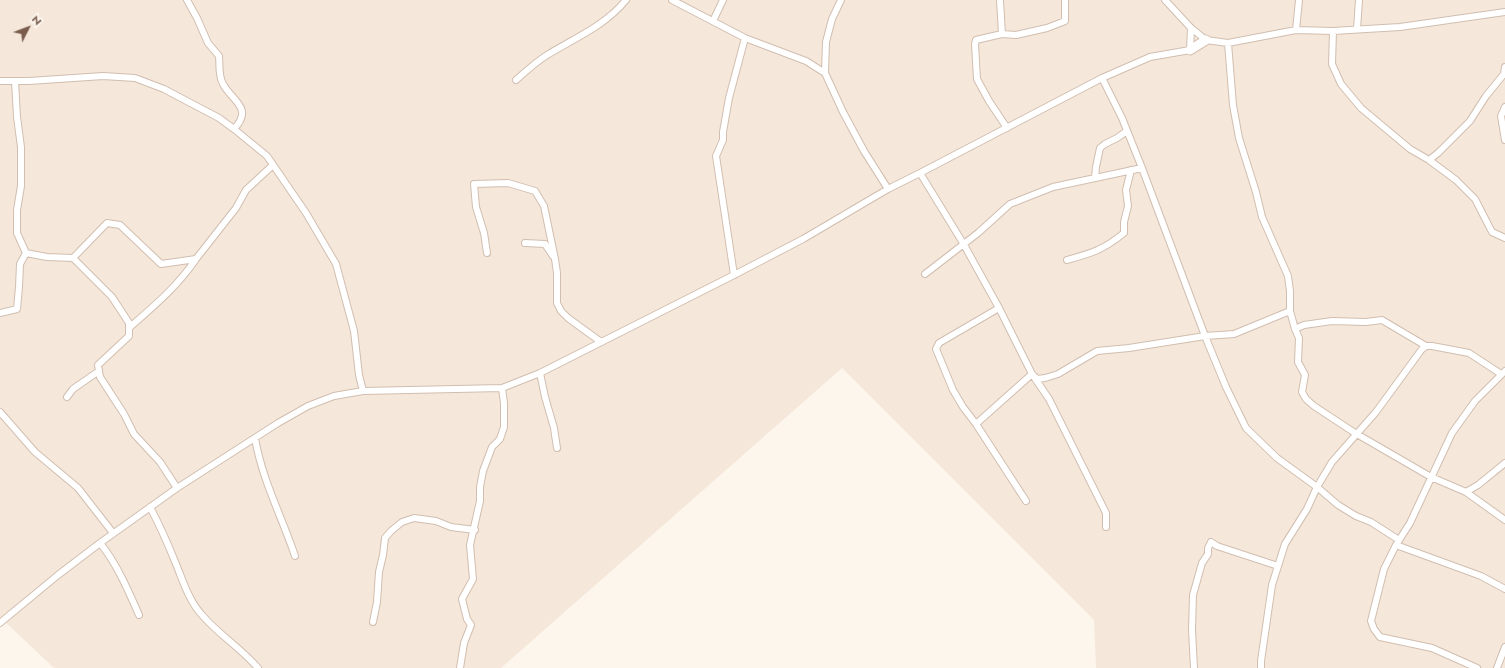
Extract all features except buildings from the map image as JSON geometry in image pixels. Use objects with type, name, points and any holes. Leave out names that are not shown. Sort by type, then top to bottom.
[{"type":"street","points":[[187,0],[208,43],[219,56],[218,72],[223,84],[241,109],[243,116],[240,123],[234,128]]},
{"type":"street","points":[[516,80],[538,61],[586,33],[611,16],[626,0]]},
{"type":"street","points":[[672,0],[745,38],[806,61],[825,73]]},
{"type":"street","points":[[712,21],[723,0]]},
{"type":"street","points":[[841,0],[832,19],[826,42],[825,73],[843,112],[864,151],[888,189]]},
{"type":"street","points":[[1000,0],[1002,34]]},
{"type":"street","points":[[1007,128],[989,101],[977,79],[976,40],[1002,34],[1016,34],[1047,28],[1065,21],[1065,0]]},
{"type":"street","points":[[1165,0],[1191,28],[1206,40],[1228,43],[1296,30],[1333,31],[1400,27],[1505,12]]},
{"type":"street","points":[[1296,30],[1299,0]]},
{"type":"street","points":[[1357,29],[1359,0]]},
{"type":"street","points":[[1190,50],[1191,28]]},
{"type":"street","points":[[1333,31],[1332,64],[1341,84],[1361,108],[1410,149],[1429,160],[1456,180],[1475,199],[1492,232],[1505,238]]},
{"type":"street","points":[[734,275],[716,156],[722,140],[729,98],[745,38]]},
{"type":"street","points":[[0,623],[113,533],[177,488],[278,423],[308,406],[334,396],[363,391],[502,388],[540,372],[734,275],[803,239],[888,189],[920,174],[1102,78],[1150,57],[1190,50],[1206,40]]},
{"type":"street","points":[[1228,43],[1233,104],[1239,138],[1256,192],[1262,217],[1288,276],[1290,290],[1290,312],[1299,338],[1298,362],[1305,375],[1302,392],[1306,399],[1358,434],[1431,478],[1466,492],[1505,520]]},
{"type":"street","points":[[1429,160],[1470,121],[1486,96],[1505,74],[1505,67]]},
{"type":"street","points":[[0,81],[103,76],[135,78],[164,89],[219,118],[234,128],[266,156],[273,165],[306,213],[336,264],[354,331],[359,375],[363,391]]},
{"type":"street","points":[[1102,78],[1122,118],[1226,387],[1246,428],[1277,458],[1317,487],[1338,505],[1356,516],[1371,522],[1397,542],[1481,576],[1505,590]]},
{"type":"street","points":[[15,81],[21,155],[21,186],[17,210],[17,232],[26,253]]},
{"type":"street","points":[[1505,107],[1501,116],[1505,140]]},
{"type":"street","points":[[1095,178],[1100,148],[1127,131]]},
{"type":"street","points":[[129,328],[184,277],[196,259],[236,208],[246,190],[273,165]]},
{"type":"street","points":[[1083,181],[1096,167]]},
{"type":"street","points":[[925,274],[963,243],[978,233],[1010,204],[1053,187],[1142,168]]},
{"type":"street","points":[[1066,260],[1096,252],[1107,246],[1124,232],[1124,222],[1128,206],[1126,190],[1131,170]]},
{"type":"street","points":[[920,174],[963,243],[999,308],[1032,374],[1049,399],[1063,424],[1106,513],[1106,527]]},
{"type":"street","points":[[487,253],[484,233],[476,207],[474,184],[508,183],[535,191],[544,206],[555,259],[557,273],[557,303],[561,311],[601,342]]},
{"type":"street","points":[[73,258],[107,224],[120,225],[161,264],[196,259]]},
{"type":"street","points":[[525,243],[545,244],[555,259]]},
{"type":"street","points":[[26,253],[47,257],[73,258],[112,296],[129,323],[129,336],[98,365],[100,377],[124,414],[134,434],[160,462],[177,488]]},
{"type":"street","points":[[0,313],[17,309],[20,264],[26,253]]},
{"type":"street","points":[[999,308],[939,343],[936,349],[953,390],[963,407],[976,424],[1026,501]]},
{"type":"street","points":[[1032,374],[1037,378],[1045,378],[1058,374],[1097,351],[1206,336],[1234,334],[1290,312]]},
{"type":"street","points":[[1295,329],[1304,325],[1332,321],[1366,322],[1382,320],[1426,346],[1469,352],[1503,373],[1474,401],[1452,433],[1410,522],[1397,542],[1384,569],[1371,621],[1374,629],[1380,636],[1432,648],[1477,668]]},
{"type":"street","points":[[1261,668],[1272,585],[1285,544],[1307,509],[1317,487],[1332,462],[1358,434],[1426,346]]},
{"type":"street","points":[[67,398],[74,389],[99,371]]},
{"type":"street","points":[[540,372],[544,397],[554,428],[557,448]]},
{"type":"street","points":[[976,424],[1032,374]]},
{"type":"street","points":[[460,668],[464,643],[471,625],[467,618],[462,599],[473,579],[470,545],[480,501],[480,487],[483,471],[492,447],[500,439],[504,427],[504,403],[502,388]]},
{"type":"street","points":[[0,412],[35,452],[78,488],[113,533]]},
{"type":"street","points":[[255,438],[258,458],[295,556]]},
{"type":"street","points":[[1466,492],[1478,485],[1505,463]]},
{"type":"street","points":[[150,508],[158,522],[186,590],[201,615],[225,638],[245,654],[258,668]]},
{"type":"street","points":[[373,622],[378,572],[383,555],[385,538],[391,531],[402,522],[414,518],[436,521],[451,527],[474,530]]},
{"type":"street","points":[[1194,668],[1192,630],[1193,595],[1202,563],[1208,554],[1208,548],[1211,542],[1217,546],[1278,566]]},
{"type":"street","points":[[100,543],[108,553],[127,587],[139,615]]},
{"type":"street","points":[[1497,668],[1505,647]]},
{"type":"shaded area","points":[[0,0],[1505,0],[1505,668],[1096,668],[1094,620],[842,368],[501,668],[54,668],[0,617]]}]
